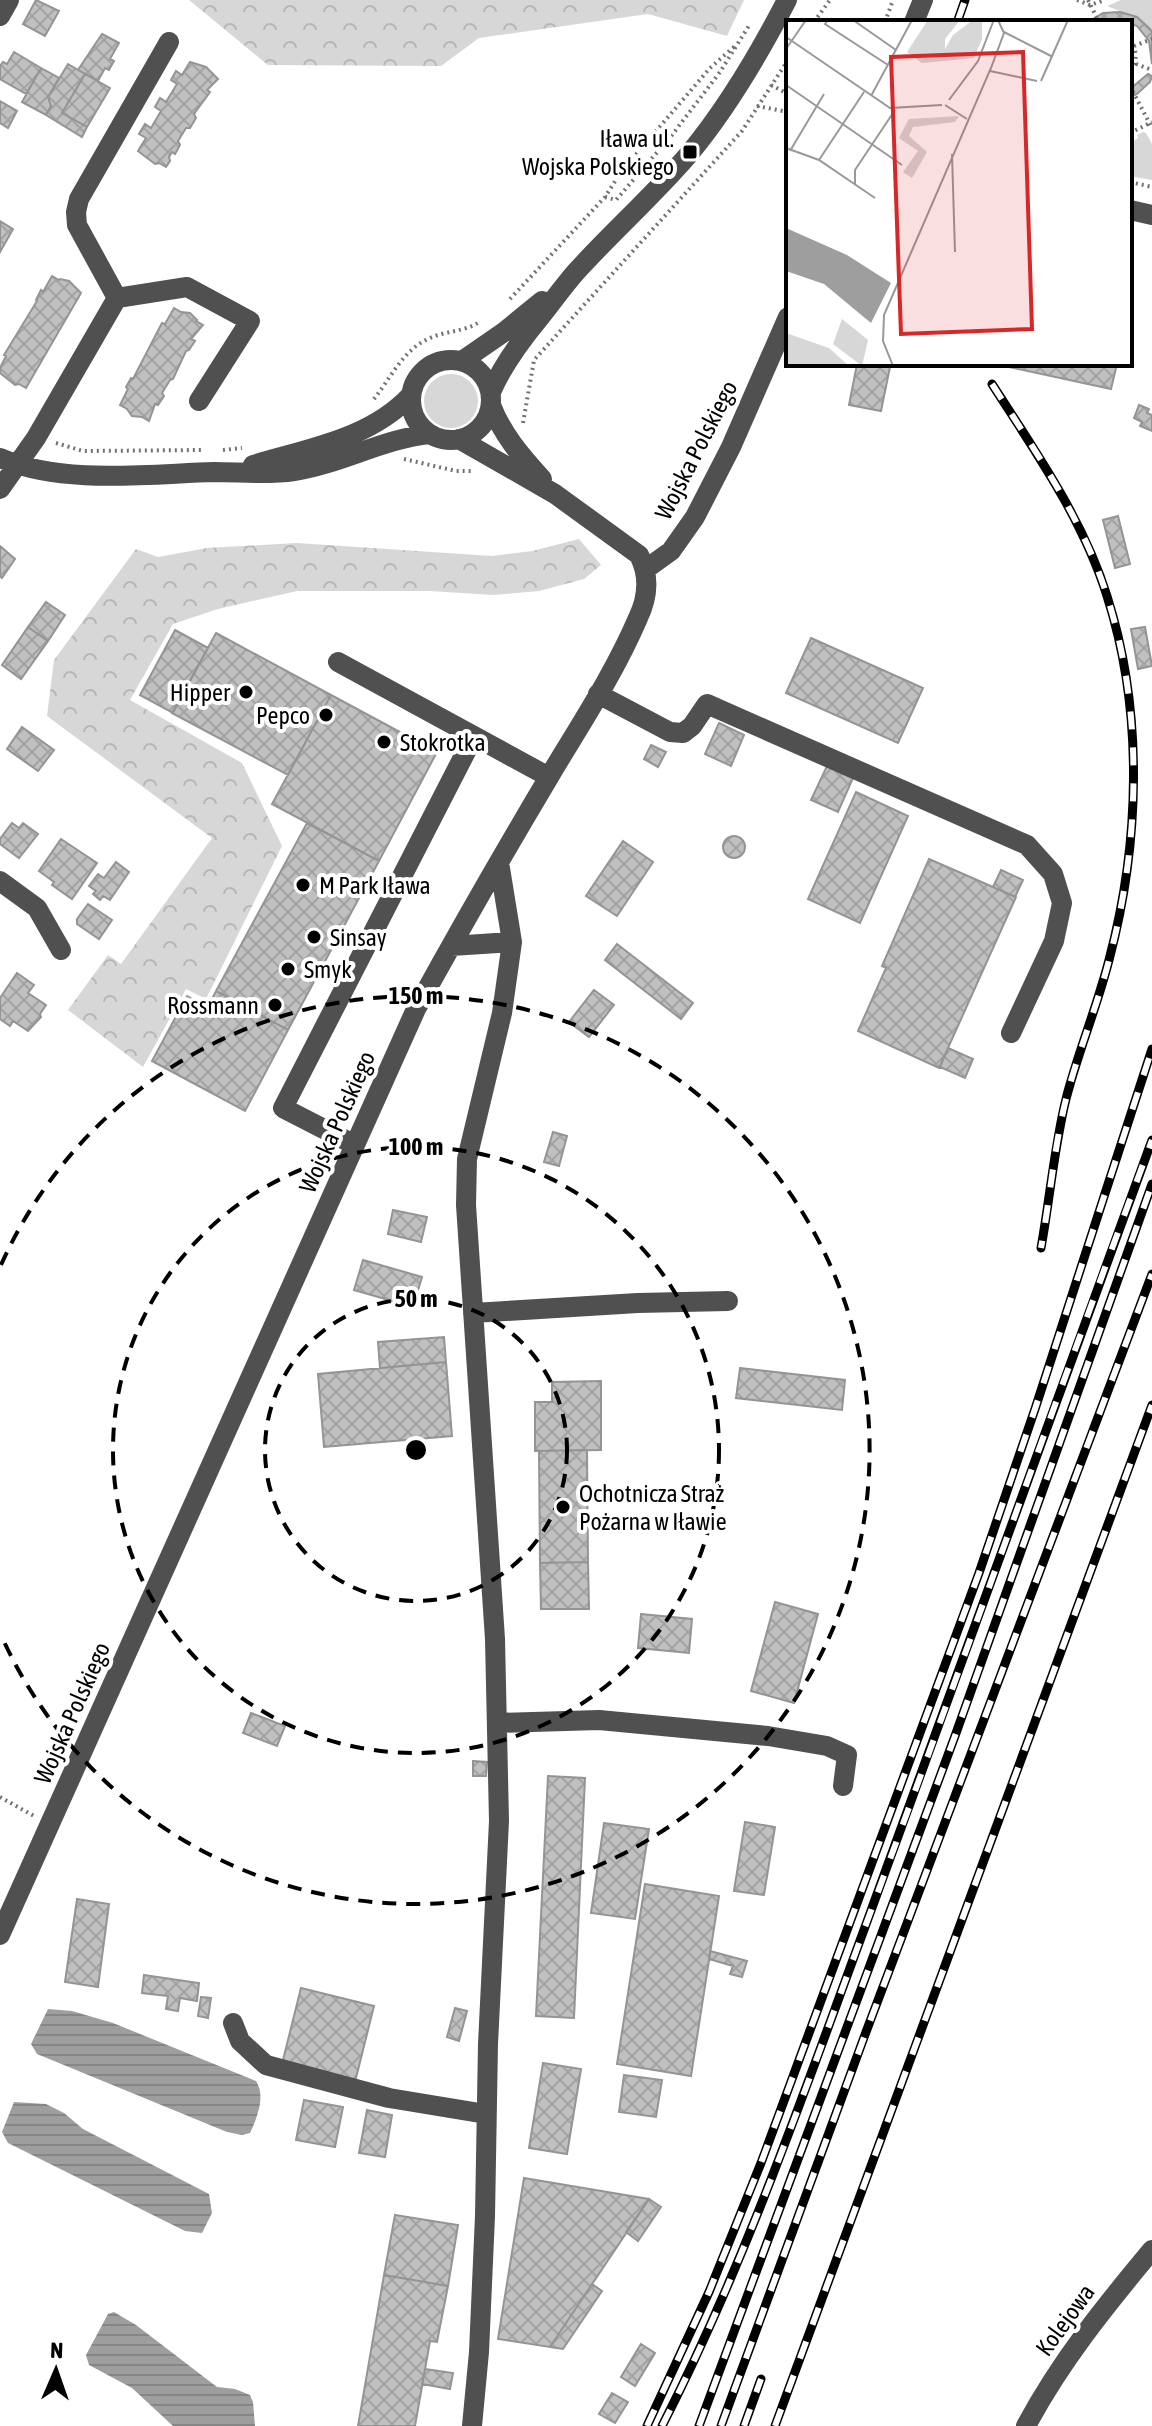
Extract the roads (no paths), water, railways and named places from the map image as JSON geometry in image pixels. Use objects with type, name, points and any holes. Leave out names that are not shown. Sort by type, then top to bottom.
[{"type":"street","points":[[0,16],[9,0]]},
{"type":"street","points":[[555,494],[499,425],[491,398],[481,373],[462,361],[451,360],[429,366],[414,384],[411,407],[421,427],[430,434],[449,440],[459,439],[481,427],[488,417],[491,398],[498,376],[518,345],[575,274],[690,152],[755,60],[787,0]]},
{"type":"street","points":[[915,20],[923,0]]},
{"type":"street","points":[[117,298],[77,225],[76,212],[79,199],[169,42]]},
{"type":"street","points":[[1132,210],[1152,215]]},
{"type":"street","points":[[462,361],[504,332],[575,274]]},
{"type":"street","points":[[117,298],[187,287],[250,321],[199,401]]},
{"type":"street","points":[[0,489],[8,462],[36,438],[117,298]]},
{"type":"street","name":"Wojska Polskiego","points":[[0,1935],[416,1009],[598,694],[639,617],[648,584],[646,569],[671,551],[695,517],[731,447],[786,322]]},
{"type":"street","points":[[228,472],[334,442],[375,425],[397,410],[411,395]]},
{"type":"street","points":[[8,462],[56,473],[100,475],[292,471],[349,458],[407,436],[430,434]]},
{"type":"street","points":[[459,439],[555,494],[639,555],[646,569]]},
{"type":"street","points":[[338,662],[549,777]]},
{"type":"street","points":[[598,694],[670,732],[683,733],[692,726],[707,704],[1027,845],[1053,874],[1062,903],[1054,941],[1011,1033]]},
{"type":"street","points":[[355,1145],[283,1108],[474,736]]},
{"type":"street","points":[[472,2426],[479,2352],[499,1821],[495,1639],[466,1205],[467,1159],[502,1013],[512,942],[499,862]]},
{"type":"street","points":[[0,881],[37,908],[61,950]]},
{"type":"street","points":[[451,946],[512,942]]},
{"type":"street","points":[[473,1313],[728,1301]]},
{"type":"street","points":[[497,1723],[599,1720],[768,1736],[827,1746],[847,1755],[843,1786]]},
{"type":"street","points":[[233,2023],[240,2041],[266,2065],[389,2098],[486,2114]]},
{"type":"street","name":"Kolejowa","points":[[1026,2426],[1043,2395],[1112,2298],[1152,2250]]},
{"type":"railway","points":[[958,20],[965,0]]},
{"type":"railway","points":[[992,384],[1057,486],[1097,568],[1119,640],[1132,731],[1132,824],[1119,916],[1104,978],[1066,1099],[1041,1248]]},
{"type":"railway","points":[[647,2426],[709,2292],[761,2163],[979,1573],[1152,1049]]},
{"type":"railway","points":[[662,2426],[720,2304],[795,2117],[1152,1140]]},
{"type":"railway","points":[[699,2426],[955,1736],[1152,1184]]},
{"type":"railway","points":[[721,2426],[1152,1274]]},
{"type":"railway","points":[[775,2426],[1152,1405]]},
{"type":"railway","points":[[744,2426],[761,2379]]},
{"type":"place","name":"Iława ul. Wojska Polskiego","points":[[690,152]]},
{"type":"place","name":"Hipper","points":[[246,692]]},
{"type":"place","name":"Pepco","points":[[326,715]]},
{"type":"place","name":"Stokrotka","points":[[384,742]]},
{"type":"place","name":"M Park Iława","points":[[303,885]]},
{"type":"place","name":"Sinsay","points":[[314,937]]},
{"type":"place","name":"Smyk","points":[[288,969]]},
{"type":"place","name":"Rossmann","points":[[275,1005]]},
{"type":"place","name":"Ochotnicza Straż Pożarna w Iławie","points":[[563,1507]]}]
